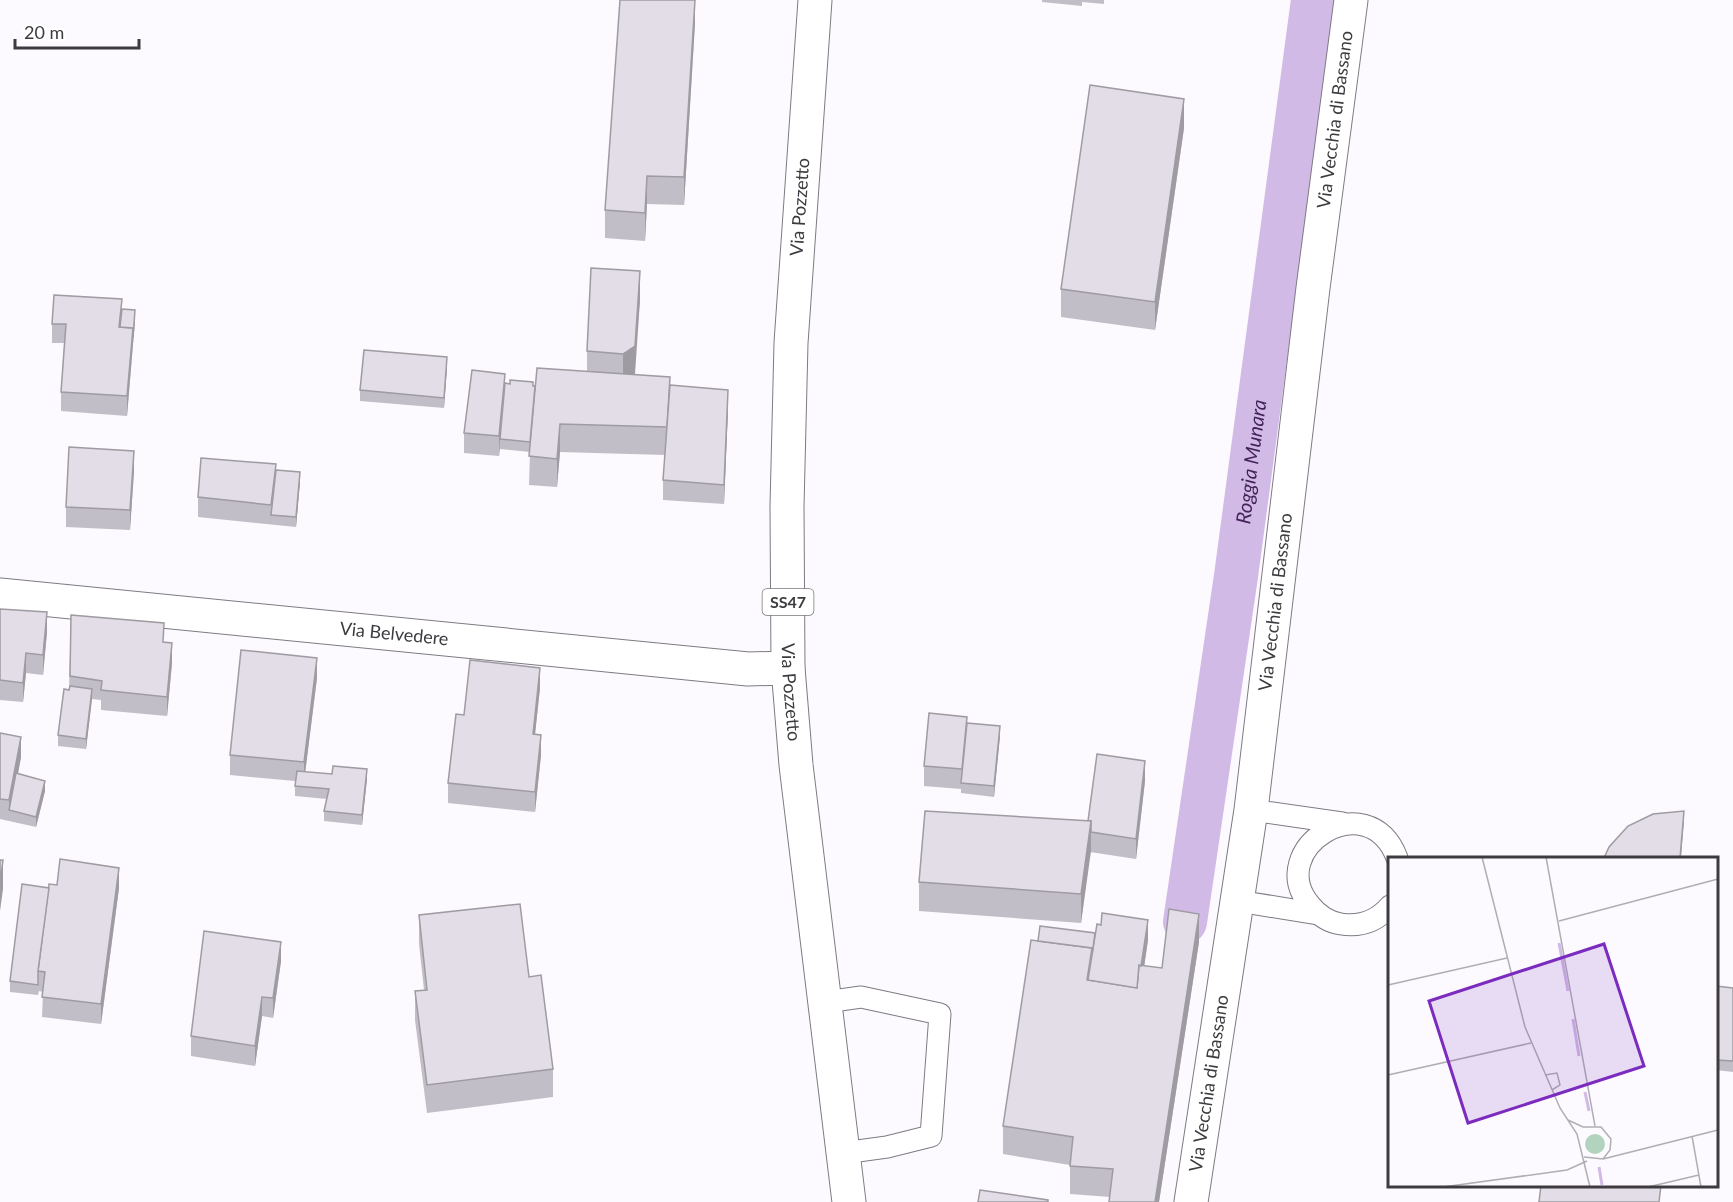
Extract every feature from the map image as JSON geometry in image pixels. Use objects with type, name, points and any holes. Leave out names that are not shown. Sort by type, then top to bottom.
[{"type":"street","name":"Via Pozzetto","points":[[815,0],[791,343],[787,506],[788,668],[796,765],[849,1202]]},
{"type":"street","name":"Via Vecchia di Bassano","points":[[1191,1202],[1251,810],[1313,288],[1351,0]]},
{"type":"street","name":"Via Belvedere","points":[[0,595],[748,669],[788,668]]},
{"type":"lane","points":[[1251,810],[1367,826],[1382,835],[1394,849],[1397,857]]},
{"type":"lane","points":[[1349,824],[1328,828],[1312,840],[1302,858],[1298,879],[1304,898],[1318,914],[1333,923],[1351,926],[1368,922],[1383,914],[1388,907]]},
{"type":"lane","points":[[1238,901],[1318,914]]},
{"type":"lane","points":[[826,1002],[861,997],[940,1014],[931,1136],[887,1147],[843,1153]]},
{"type":"building","points":[[620,0],[695,0],[684,177],[647,176],[645,213],[605,210]]},
{"type":"building","points":[[1090,85],[1184,99],[1155,302],[1061,289]]},
{"type":"building","points":[[591,268],[640,271],[635,346],[623,354],[587,351]]},
{"type":"building","points":[[54,295],[122,299],[119,327],[133,328],[127,396],[61,392],[66,324],[52,324]]},
{"type":"building","points":[[122,309],[135,310],[133,338],[133,328],[120,327]]},
{"type":"building","points":[[364,350],[447,357],[444,398],[360,390]]},
{"type":"building","points":[[537,368],[670,377],[667,427],[560,424],[557,459],[529,456]]},
{"type":"building","points":[[472,370],[505,374],[499,436],[464,433]]},
{"type":"building","points":[[510,380],[533,382],[535,386],[530,442],[500,439],[505,383],[510,384]]},
{"type":"building","points":[[670,385],[728,390],[724,485],[663,480]]},
{"type":"building","points":[[69,447],[134,451],[130,510],[66,507]]},
{"type":"building","points":[[201,458],[276,464],[271,505],[198,497]]},
{"type":"building","points":[[276,470],[300,472],[296,517],[271,515]]},
{"type":"building","points":[[0,609],[47,612],[43,655],[26,653],[23,683],[0,680]]},
{"type":"building","points":[[71,615],[164,623],[163,642],[172,643],[167,697],[101,690],[102,681],[70,676]]},
{"type":"building","points":[[241,650],[317,658],[304,762],[230,755]]},
{"type":"building","points":[[470,660],[540,668],[533,734],[541,735],[535,792],[448,783],[456,714],[464,715]]},
{"type":"building","points":[[70,686],[92,689],[86,739],[58,735],[64,689],[69,690]]},
{"type":"building","points":[[929,713],[967,717],[962,769],[924,766]]},
{"type":"building","points":[[967,723],[1000,726],[994,786],[961,783]]},
{"type":"building","points":[[0,733],[21,737],[9,800],[0,799]]},
{"type":"building","points":[[1097,754],[1145,761],[1136,839],[1091,832],[1091,821],[1088,821]]},
{"type":"building","points":[[333,766],[367,769],[362,815],[324,811],[329,789],[295,786],[297,771],[332,774]]},
{"type":"building","points":[[16,773],[45,781],[36,817],[9,810]]},
{"type":"building","points":[[925,811],[1091,821],[1081,894],[919,882]]},
{"type":"building","points":[[1684,811],[1680,857],[1604,857],[1609,847],[1628,826],[1653,814]]},
{"type":"building","points":[[60,859],[119,868],[101,1004],[42,997],[45,972],[38,971],[49,884],[57,885]]},
{"type":"building","points":[[0,860],[3,860],[0,883]]},
{"type":"building","points":[[22,884],[49,888],[38,985],[10,981]]},
{"type":"building","points":[[520,904],[529,977],[541,975],[553,1069],[427,1085],[415,991],[427,990],[419,915]]},
{"type":"building","points":[[1169,909],[1199,914],[1155,1202],[1109,1202],[1113,1169],[1070,1166],[1073,1137],[1003,1126],[1031,940],[1092,948],[1087,980],[1137,988],[1139,965],[1162,968]]},
{"type":"building","points":[[1102,913],[1148,920],[1137,988],[1088,980],[1097,924],[1101,925]]},
{"type":"building","points":[[1040,926],[1095,933],[1092,955],[1092,948],[1038,941]]},
{"type":"building","points":[[204,931],[281,942],[273,998],[262,997],[255,1046],[191,1036]]},
{"type":"building","points":[[1718,986],[1733,988],[1733,1061],[1718,1060]]},
{"type":"building","points":[[1541,1187],[1661,1187],[1659,1202],[1539,1202]]},
{"type":"building","points":[[980,1190],[1048,1200],[1048,1202],[978,1202]]},
{"type":"waterway","name":"Roggia Munara","points":[[1185,922],[1236,576],[1313,0]]}]
